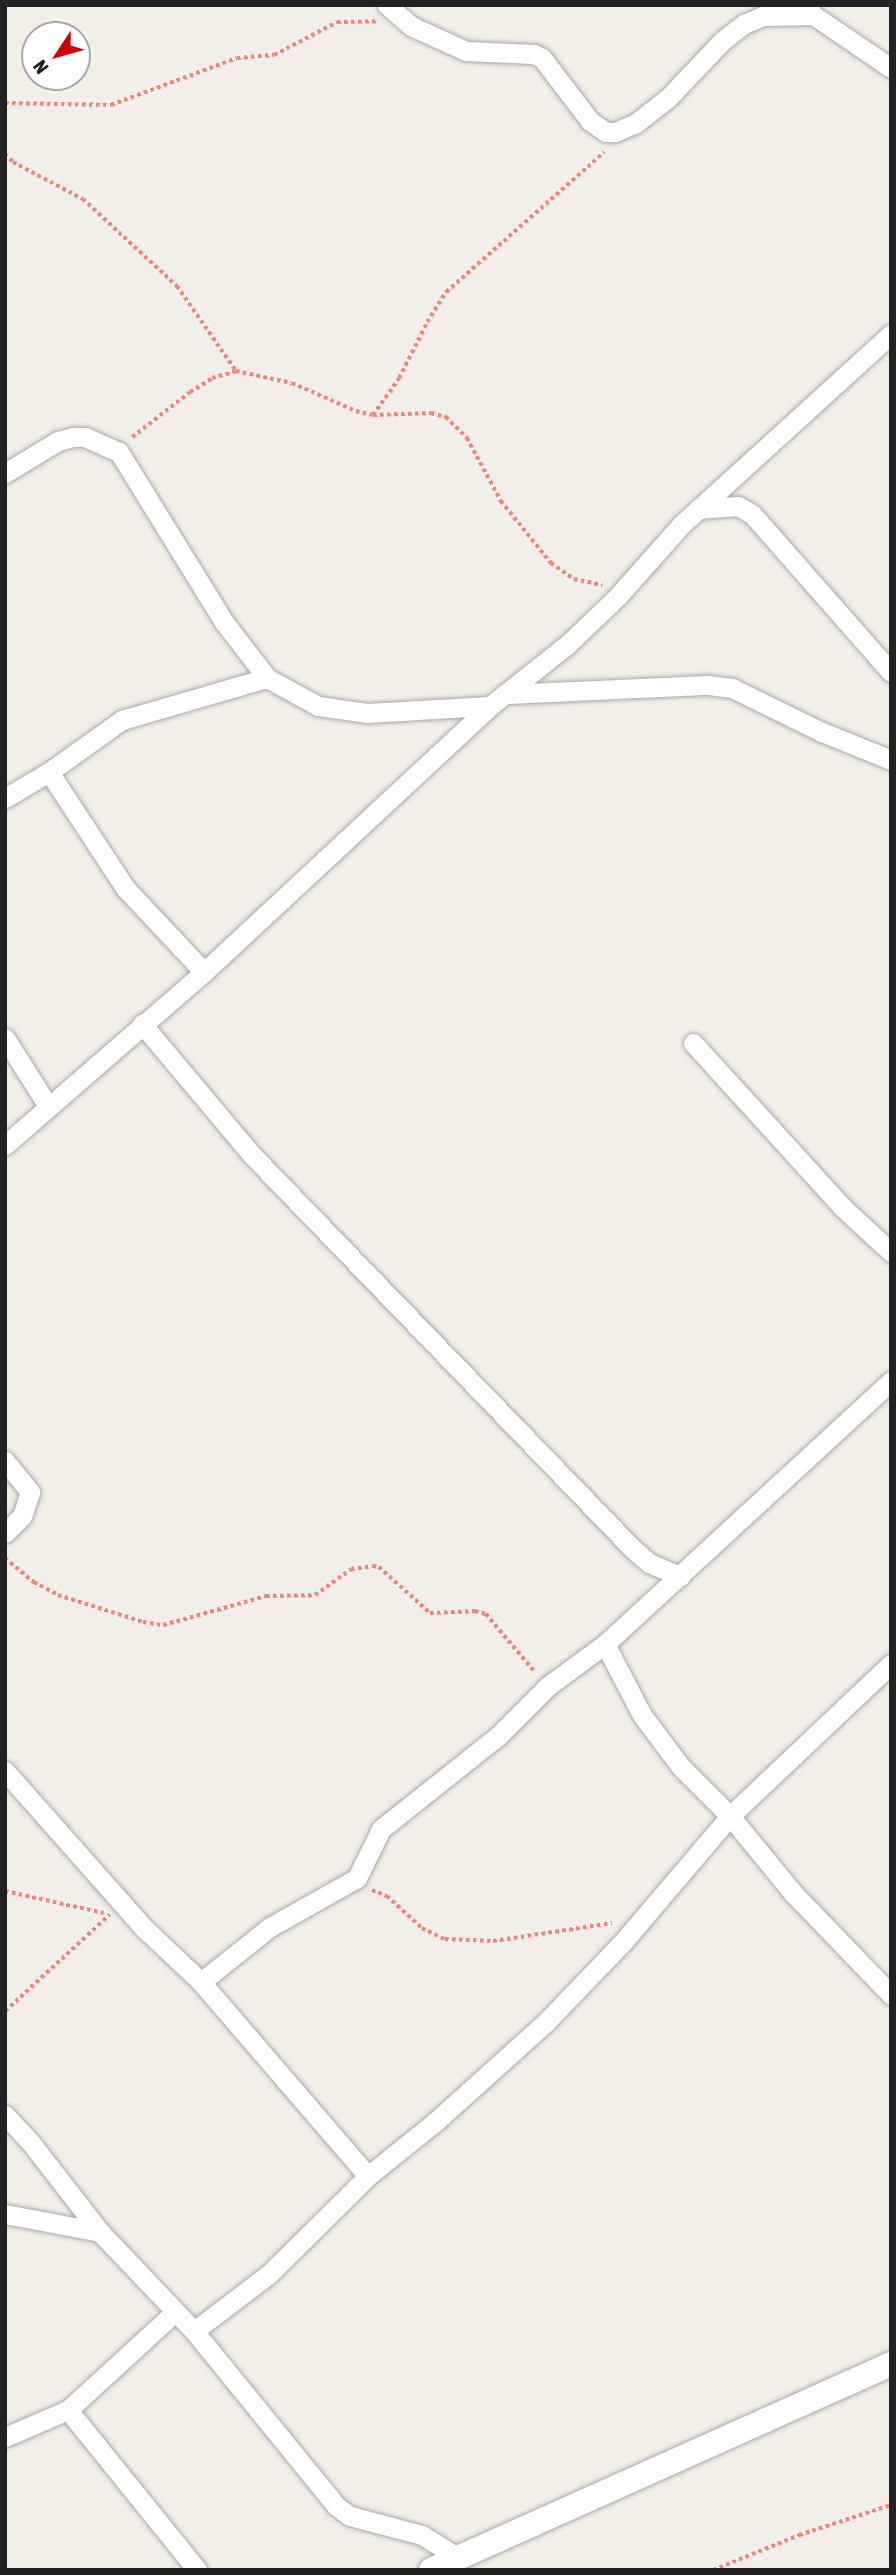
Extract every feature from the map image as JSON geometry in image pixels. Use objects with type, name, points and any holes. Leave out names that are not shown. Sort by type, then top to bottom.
[{"type":"street","points":[[387,5],[403,19],[444,44],[466,51],[534,54],[542,58],[590,121],[598,129],[615,132],[636,122],[668,99],[722,41],[744,23],[763,16],[810,10],[891,68]]},
{"type":"street","points":[[5,1145],[204,972],[490,706],[568,644],[698,509],[891,334]]},
{"type":"street","points":[[5,473],[58,441],[73,437],[85,437],[119,452],[224,622],[267,678],[318,706],[367,713],[490,706]]},
{"type":"street","points":[[698,509],[738,506],[752,514],[891,673]]},
{"type":"street","points":[[5,798],[49,772],[122,720],[267,678]]},
{"type":"street","points":[[507,694],[708,685],[732,688],[822,732],[891,760]]},
{"type":"street","points":[[49,772],[126,888],[204,972]]},
{"type":"street","points":[[142,1024],[251,1154],[649,1563],[680,1576]]},
{"type":"street","points":[[5,1038],[48,1105]]},
{"type":"street","points":[[693,1043],[842,1207],[891,1252]]},
{"type":"street","points":[[201,1982],[270,1927],[361,1874],[381,1829],[498,1736],[548,1686],[605,1644],[891,1381]]},
{"type":"street","points":[[5,1461],[30,1492],[22,1516],[5,1533]]},
{"type":"street","points":[[649,1563],[649,1603]]},
{"type":"street","points":[[605,1644],[642,1715],[681,1767],[730,1816],[793,1893],[890,1992]]},
{"type":"street","points":[[194,2331],[270,2274],[368,2176],[435,2122],[545,2023],[642,1919],[730,1816],[891,1664]]},
{"type":"street","points":[[5,1771],[145,1929],[201,1982],[368,2176]]},
{"type":"street","points":[[5,2115],[31,2143],[100,2232],[194,2331],[336,2506],[350,2516],[422,2535],[457,2557]]},
{"type":"street","points":[[5,2214],[100,2232]]},
{"type":"street","points":[[5,2437],[68,2410],[174,2312]]},
{"type":"street","points":[[430,2570],[891,2364]]},
{"type":"street","points":[[68,2410],[197,2570]]},
{"type":"path","points":[[5,103],[111,105],[237,58],[274,55],[337,22],[403,19]]},
{"type":"path","points":[[373,415],[400,378],[427,322],[446,292],[607,149]]},
{"type":"path","points":[[5,154],[13,162],[83,199],[177,286],[236,371]]},
{"type":"path","points":[[112,449],[212,378],[236,371],[292,383],[356,411],[373,415],[431,413],[446,417],[467,438],[501,501],[551,563],[574,579],[602,585],[631,581]]},
{"type":"path","points":[[5,1558],[34,1582],[58,1595],[143,1622],[163,1625],[266,1597],[315,1595],[351,1569],[373,1566],[430,1614],[475,1611],[486,1614],[548,1686]]},
{"type":"path","points":[[334,1890],[372,1890],[387,1895],[422,1928],[445,1939],[493,1941],[642,1919]]},
{"type":"path","points":[[5,1891],[111,1914],[5,2011]]},
{"type":"path","points":[[713,2570],[799,2535],[891,2505]]}]
